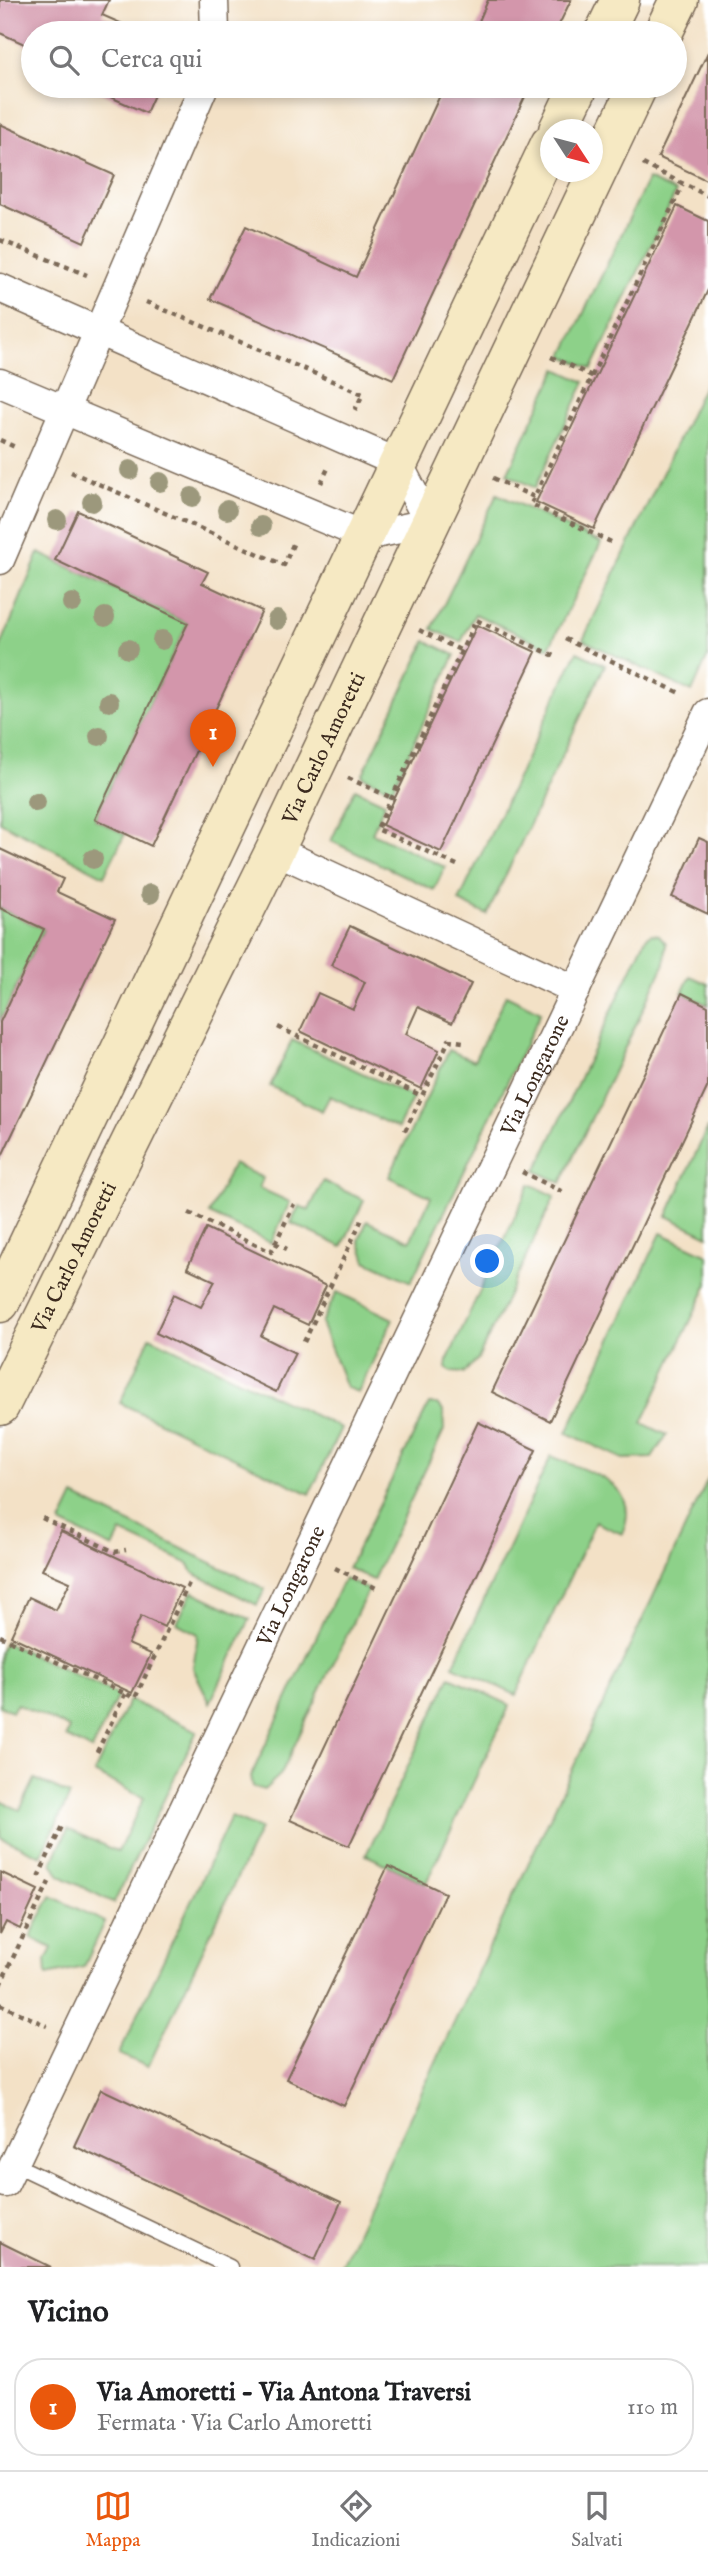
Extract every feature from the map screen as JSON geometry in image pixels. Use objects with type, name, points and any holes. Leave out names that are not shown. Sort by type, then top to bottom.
[{"type":"street","points":[[214,0],[215,21]]},
{"type":"street","points":[[610,21],[620,0]]},
{"type":"street","points":[[669,21],[679,0]]},
{"type":"street","points":[[0,560],[199,98]]},
{"type":"street","points":[[563,119],[573,98]]},
{"type":"street","name":"Via Carlo Amoretti","points":[[0,1406],[275,850],[632,98]]},
{"type":"street","points":[[0,1301],[540,167]]},
{"type":"street","points":[[0,288],[398,463],[429,523],[365,536],[0,383]]},
{"type":"street","name":"Via Longarone","points":[[10,2174],[576,990],[701,706]]},
{"type":"street","name":"Via Longarone","points":[[275,850],[576,990]]},
{"type":"lane","points":[[10,2174],[230,2267]]},
{"type":"path","points":[[608,148],[708,196]]},
{"type":"path","points":[[611,542],[531,504],[683,184]]},
{"type":"path","points":[[0,240],[98,281]]},
{"type":"path","points":[[43,459],[284,565],[363,394],[138,299]]},
{"type":"path","points":[[541,352],[592,376]]},
{"type":"path","points":[[484,474],[534,497]]},
{"type":"path","points":[[457,865],[377,829],[476,620],[557,657]]},
{"type":"path","points":[[411,627],[462,651]]},
{"type":"path","points":[[565,639],[701,706]]},
{"type":"path","points":[[341,775],[392,798]]},
{"type":"path","points":[[278,1027],[422,1096]]},
{"type":"path","points":[[405,1131],[449,1040],[463,1042]]},
{"type":"path","points":[[495,1160],[565,1193]]},
{"type":"path","points":[[189,1213],[271,1252],[294,1204]]},
{"type":"path","points":[[304,1342],[362,1219]]},
{"type":"path","points":[[275,1243],[287,1249]]},
{"type":"path","points":[[42,1518],[115,1552],[126,1550]]},
{"type":"path","points":[[306,1554],[378,1589]]},
{"type":"path","points":[[0,1636],[135,1698],[190,1581]]},
{"type":"path","points":[[97,1752],[125,1694]]},
{"type":"path","points":[[38,1877],[62,1826]]},
{"type":"path","points":[[0,1985],[49,1882]]},
{"type":"path","points":[[0,2004],[74,2039]]},
{"type":"green space","points":[[648,179],[676,192],[592,369],[563,356]]},
{"type":"green space","points":[[557,369],[585,382],[535,488],[507,474]]},
{"type":"green space","points":[[708,377],[708,656],[692,692],[583,640]]},
{"type":"green space","points":[[497,494],[601,543],[549,648],[475,614],[461,642],[432,629]]},
{"type":"green space","points":[[39,553],[188,623],[95,819],[125,834],[104,876],[0,822],[0,648]]},
{"type":"green space","points":[[426,641],[455,655],[392,790],[362,776]]},
{"type":"green space","points":[[577,652],[605,665],[487,915],[459,901]]},
{"type":"green space","points":[[355,789],[385,803],[372,833],[445,867],[434,890],[331,841]]},
{"type":"green space","points":[[0,908],[44,929],[0,1022]]},
{"type":"green space","points":[[651,934],[659,935],[666,943],[665,963],[561,1183],[536,1171],[646,938]]},
{"type":"green space","points":[[690,976],[708,984],[708,1005],[682,993]]},
{"type":"green space","points":[[506,995],[541,1012],[411,1282],[366,1261],[359,1240],[367,1221],[410,1241],[431,1197],[389,1177],[449,1050],[474,1061]]},
{"type":"green space","points":[[292,1040],[413,1097],[398,1128],[330,1096],[322,1111],[270,1086]]},
{"type":"green space","points":[[708,1127],[708,1236],[667,1216]]},
{"type":"green space","points":[[233,1164],[263,1178],[259,1188],[290,1202],[271,1243],[209,1214]]},
{"type":"green space","points":[[323,1181],[364,1200],[342,1247],[291,1223],[299,1206],[309,1210]]},
{"type":"green space","points":[[530,1184],[555,1196],[478,1359],[464,1373],[451,1372],[446,1368],[447,1361]]},
{"type":"green space","points":[[661,1233],[708,1255],[708,1284],[642,1423],[667,1435],[652,1458],[623,1459],[567,1433]]},
{"type":"green space","points":[[337,1292],[393,1319],[358,1393],[346,1387],[321,1323]]},
{"type":"green space","points":[[150,1337],[341,1428],[310,1494],[120,1403]]},
{"type":"green space","points":[[429,1404],[437,1404],[443,1411],[444,1430],[373,1580],[348,1568]]},
{"type":"green space","points":[[551,1456],[609,1482],[619,1491],[625,1502],[627,1516],[622,1534],[595,1522],[516,1695],[453,1666]]},
{"type":"green space","points":[[708,1479],[708,2267],[340,2267]]},
{"type":"green space","points":[[74,1496],[265,1589],[257,1605],[193,1573],[189,1564],[121,1532],[113,1548],[61,1523]]},
{"type":"green space","points":[[344,1578],[368,1590],[281,1774],[264,1790],[253,1787],[251,1776]]},
{"type":"green space","points":[[192,1591],[250,1619],[210,1703],[193,1668],[198,1634],[177,1623]]},
{"type":"green space","points":[[5,1642],[118,1695],[92,1750],[66,1737],[69,1728],[17,1704],[12,1711],[0,1706],[0,1652]]},
{"type":"green space","points":[[450,1677],[510,1705],[426,1883],[366,1855]]},
{"type":"green space","points":[[129,1700],[197,1731],[114,1903],[60,1876],[52,1862],[68,1829],[118,1852],[144,1798],[94,1773]]},
{"type":"green space","points":[[35,1779],[70,1795],[41,1856],[0,1837],[0,1801],[20,1810]]},
{"type":"green space","points":[[231,1817],[260,1829],[148,2067],[119,2054]]},
{"type":"green space","points":[[51,1896],[105,1922],[84,1967],[47,1975],[46,1960],[52,1948],[30,1937]]},
{"type":"building","points":[[0,0],[109,0],[102,15],[116,21],[21,21],[21,43],[0,33]]},
{"type":"building","points":[[488,0],[571,0],[561,21],[479,21]]},
{"type":"building","points":[[708,52],[708,181],[658,157]]},
{"type":"building","points":[[113,98],[153,98],[146,113]]},
{"type":"building","points":[[439,98],[524,98],[393,379],[210,299],[246,226],[356,277]]},
{"type":"building","points":[[0,124],[114,175],[84,242],[0,204]]},
{"type":"building","points":[[677,206],[708,221],[708,290],[594,529],[536,502]]},
{"type":"building","points":[[78,511],[208,572],[202,583],[262,611],[151,846],[95,819],[188,623],[55,560]]},
{"type":"building","points":[[477,625],[536,652],[441,852],[382,825]]},
{"type":"building","points":[[699,838],[708,842],[708,914],[672,897]]},
{"type":"building","points":[[0,849],[63,879],[57,892],[115,919],[0,1160],[0,1022],[44,929],[0,908]]},
{"type":"building","points":[[350,926],[471,984],[452,1023],[418,1007],[406,1034],[439,1050],[421,1089],[300,1031],[318,993],[353,1009],[365,982],[331,965]]},
{"type":"building","points":[[682,993],[708,1006],[708,1086],[550,1421],[492,1392]]},
{"type":"building","points":[[206,1228],[326,1286],[308,1325],[274,1309],[261,1336],[295,1353],[276,1392],[156,1333],[174,1294],[201,1307],[215,1281],[187,1268]]},
{"type":"building","points":[[478,1422],[536,1450],[349,1846],[290,1820]]},
{"type":"building","points":[[61,1531],[182,1588],[164,1627],[141,1616],[128,1644],[151,1654],[132,1693],[11,1636],[29,1597],[56,1610],[70,1582],[42,1570]]},
{"type":"building","points":[[388,1866],[445,1893],[344,2106],[286,2079]]},
{"type":"building","points":[[0,1872],[38,1890],[20,1929],[6,1922],[0,1934]]},
{"type":"building","points":[[101,2089],[341,2202],[315,2260],[74,2146]]},
{"type":"building","points":[[0,2242],[10,2247],[51,2267],[0,2267]]},
{"type":"place","name":"Via Amoretti - Via Antona Traversi","points":[[213,767]]}]
